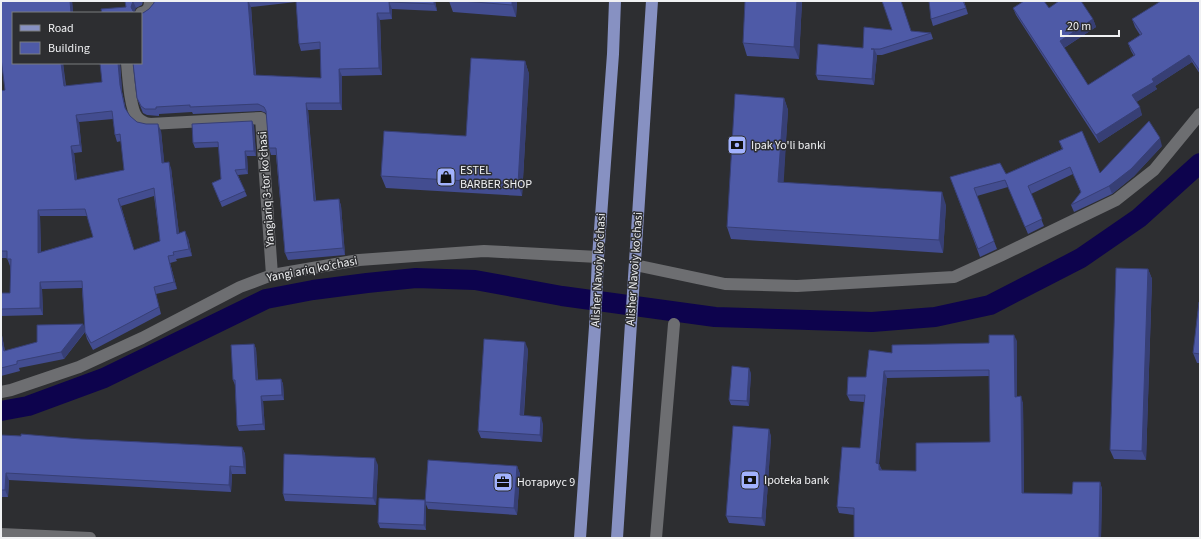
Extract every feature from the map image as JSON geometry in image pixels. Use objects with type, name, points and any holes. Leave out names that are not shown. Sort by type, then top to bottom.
[{"type":"main road","name":"Alisher Navoiy koʻchasi","points":[[580,538],[613,54],[615,1]]},
{"type":"main road","name":"Alisher Navoiy ko'chasi","points":[[617,538],[652,1]]},
{"type":"street","points":[[142,13],[148,11],[150,1]]},
{"type":"street","name":"Yangiariq 3-tor koʻchasi","points":[[127,64],[135,116],[142,122],[150,124],[261,118],[272,275]]},
{"type":"street","points":[[634,271],[725,284],[797,286],[954,277],[1116,200],[1154,170],[1200,114]]},
{"type":"street","name":"Yangi ariq ko‘chasi","points":[[1,392],[11,390],[79,366],[142,338],[240,287],[272,275],[359,260],[484,251],[598,263]]},
{"type":"street","points":[[656,538],[674,324]]},
{"type":"street","points":[[1,534],[90,538]]},
{"type":"building","points":[[1,1],[70,1],[71,12],[12,12],[12,64],[61,64],[64,86],[102,82],[100,64],[118,64],[120,85],[125,108],[130,116],[137,122],[158,124],[162,163],[169,162],[177,234],[185,231],[189,249],[173,252],[174,255],[168,256],[174,282],[154,287],[159,307],[91,343],[85,332],[82,281],[40,282],[40,308],[1,309],[1,293],[10,293],[11,259],[7,259],[7,251],[1,251],[1,91],[5,90],[1,58]],"holes":[[[112,111],[115,135],[120,134],[124,170],[75,180],[71,146],[80,145],[76,115]],[[154,188],[160,241],[134,250],[118,199]],[[85,209],[93,237],[38,253],[38,210]]]},
{"type":"building","points":[[125,1],[133,1],[131,7],[134,12],[102,12],[101,9],[126,7]]},
{"type":"building","points":[[154,1],[248,1],[254,75],[321,78],[320,42],[299,44],[296,1],[434,1],[434,4],[389,2],[390,13],[377,13],[379,68],[339,69],[340,103],[306,103],[314,201],[339,199],[343,248],[285,253],[276,148],[269,148],[266,111],[264,107],[258,104],[190,107],[190,105],[145,109],[141,106],[137,98],[133,64],[142,64],[142,13],[149,9]]},
{"type":"building","points":[[462,1],[512,1],[512,5]]},
{"type":"building","points":[[745,1],[797,1],[794,47],[743,43]]},
{"type":"building","points":[[882,1],[901,1],[911,31],[931,33],[880,49],[874,49],[872,79],[816,75],[818,44],[863,48],[864,27],[892,30]]},
{"type":"building","points":[[929,1],[963,1],[966,8],[931,19]]},
{"type":"building","points":[[1024,1],[1044,1],[1049,8],[1059,1],[1081,1],[1093,19],[1060,41],[1088,85],[1135,55],[1128,43],[1142,34],[1132,19],[1161,1],[1200,1],[1200,71],[1189,55],[1152,79],[1154,82],[1132,95],[1140,107],[1096,135],[1013,8]]},
{"type":"building","points":[[471,58],[525,61],[518,184],[381,176],[384,131],[466,136]]},
{"type":"building","points":[[735,94],[784,98],[778,182],[942,192],[939,240],[727,227]]},
{"type":"building","points":[[252,121],[254,151],[245,151],[246,169],[235,170],[245,191],[220,202],[212,183],[221,179],[218,142],[193,143],[192,124]]},
{"type":"building","points":[[1149,121],[1160,138],[1131,169],[1109,186],[1071,205],[1081,192],[1070,167],[1028,186],[1042,219],[1025,227],[1005,180],[974,188],[994,241],[978,249],[950,177],[1000,163],[1006,174],[1063,149],[1059,141],[1082,131],[1100,173]]},
{"type":"building","points":[[1116,268],[1148,269],[1142,451],[1110,450]]},
{"type":"building","points":[[1200,302],[1200,354],[1193,353]]},
{"type":"building","points":[[83,324],[61,352],[17,361],[17,364],[1,368],[1,337],[4,351],[37,342],[37,325]]},
{"type":"building","points":[[989,335],[1014,335],[1015,397],[1021,396],[1022,493],[1072,494],[1073,482],[1100,482],[1099,538],[854,538],[854,508],[837,507],[842,447],[860,448],[865,395],[847,395],[848,377],[866,377],[869,350],[892,353],[892,345],[989,343]],"holes":[[[989,370],[990,442],[916,443],[916,471],[879,470],[879,464],[876,463],[884,371]]]},
{"type":"building","points":[[484,339],[525,342],[520,415],[541,417],[540,435],[478,431]]},
{"type":"building","points":[[254,344],[256,380],[281,379],[282,395],[261,396],[263,424],[237,426],[235,380],[233,380],[231,345]]},
{"type":"building","points":[[732,366],[749,368],[747,401],[729,400]]},
{"type":"building","name":"Ipoteka bank","points":[[733,426],[769,429],[762,518],[726,516]]},
{"type":"building","points":[[21,434],[81,439],[242,447],[244,467],[230,466],[229,485],[6,473],[5,490],[1,490],[1,435],[21,436]]},
{"type":"building","points":[[284,454],[375,458],[373,498],[283,494]]},
{"type":"building","points":[[428,460],[517,466],[514,508],[425,502]]},
{"type":"building","points":[[379,498],[425,500],[424,525],[378,523]]},
{"type":"waterway","points":[[1,411],[28,406],[104,378],[266,299],[313,290],[416,278],[475,280],[562,296],[715,317],[872,322],[935,317],[990,305],[1081,258],[1139,218],[1200,163]]},
{"type":"place","name":"Ipak Yo'li banki","points":[[737,145]]},
{"type":"place","name":"ESTEL BARBER SHOP","points":[[446,177]]},
{"type":"place","name":"Ipoteka bank","points":[[750,480]]},
{"type":"place","name":"Нотариус 9","points":[[503,482]]}]
